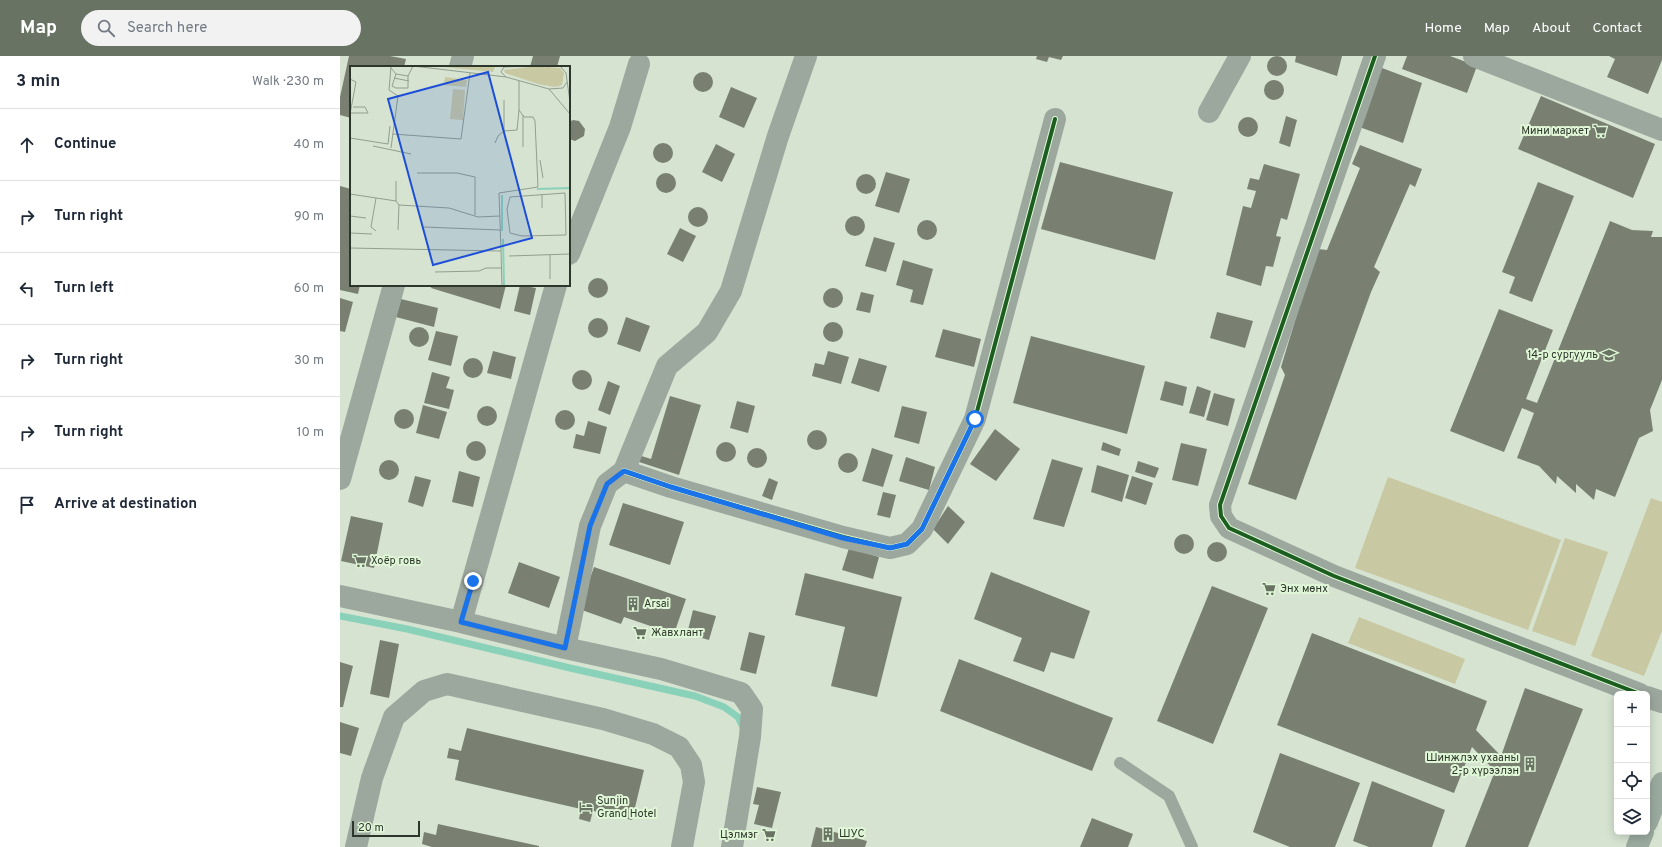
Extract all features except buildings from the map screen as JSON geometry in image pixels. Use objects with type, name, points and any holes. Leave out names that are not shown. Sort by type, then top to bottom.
[{"type":"highway","points":[[1650,814],[1662,783]]},
{"type":"highway","points":[[1637,847],[1642,835]]},
{"type":"street","points":[[460,66],[463,56]]},
{"type":"street","points":[[565,648],[590,526],[607,484],[624,471],[668,366],[707,332],[731,290],[778,136],[806,56]]},
{"type":"street","points":[[1209,112],[1240,56]]},
{"type":"street","points":[[1375,56],[1222,498],[1220,505],[1221,516],[1229,528],[1334,576],[1632,691]]},
{"type":"street","points":[[1474,56],[1662,130]]},
{"type":"street","points":[[570,252],[620,128],[638,64]]},
{"type":"street","points":[[624,471],[671,487],[843,538],[890,548],[907,544],[922,529],[975,419],[1055,119]]},
{"type":"street","points":[[340,479],[394,286]]},
{"type":"street","points":[[461,622],[556,286]]},
{"type":"street","points":[[340,596],[461,622],[565,648],[660,669],[741,693],[752,709],[750,737],[732,847]]},
{"type":"street","points":[[356,847],[372,778],[394,717],[424,690],[447,684],[603,719],[653,734],[679,747],[691,765],[694,782],[682,847]]},
{"type":"street","points":[[1650,697],[1662,702]]},
{"type":"lane","points":[[1120,763],[1169,796],[1192,847]]},
{"type":"green space","points":[[1388,477],[1561,540],[1528,630],[1355,568]]},
{"type":"green space","points":[[1651,498],[1662,502],[1662,631],[1644,676],[1591,656]]},
{"type":"green space","points":[[1565,538],[1608,552],[1575,646],[1532,631]]},
{"type":"green space","points":[[1359,617],[1465,659],[1455,684],[1348,643]]},
{"type":"waterway","points":[[340,616],[407,629],[695,696],[724,707],[738,717],[744,729]]},
{"type":"cycle path","points":[[1375,56],[1220,505],[1221,516],[1229,528],[1334,576],[1632,691]]},
{"type":"cycle path","points":[[624,471],[671,487],[843,537],[890,548],[907,544],[922,529],[975,419],[1055,119]]},
{"type":"place","name":"Мини маркет","points":[[1600,131]]},
{"type":"place","name":"14-р сургууль","points":[[1609,355]]},
{"type":"place","name":"Хоёр говь","points":[[360,561]]},
{"type":"place","name":"Энх мөнх","points":[[1269,589]]},
{"type":"place","name":"Arsai","points":[[633,604]]},
{"type":"place","name":"Жавхлант","points":[[640,633]]},
{"type":"place","name":"Шинжлэх ухааны 2-р хүрээлэн","points":[[1530,764]]},
{"type":"place","name":"Sunjin Grand Hotel","points":[[586,807]]},
{"type":"place","name":"ШУС","points":[[828,834]]},
{"type":"place","name":"Цэлмэг","points":[[769,835]]},
{"type":"route","points":[[473,581],[461,622],[565,648],[590,526],[607,484],[624,471],[671,487],[843,538],[890,548],[907,544],[922,529],[975,419]]}]
